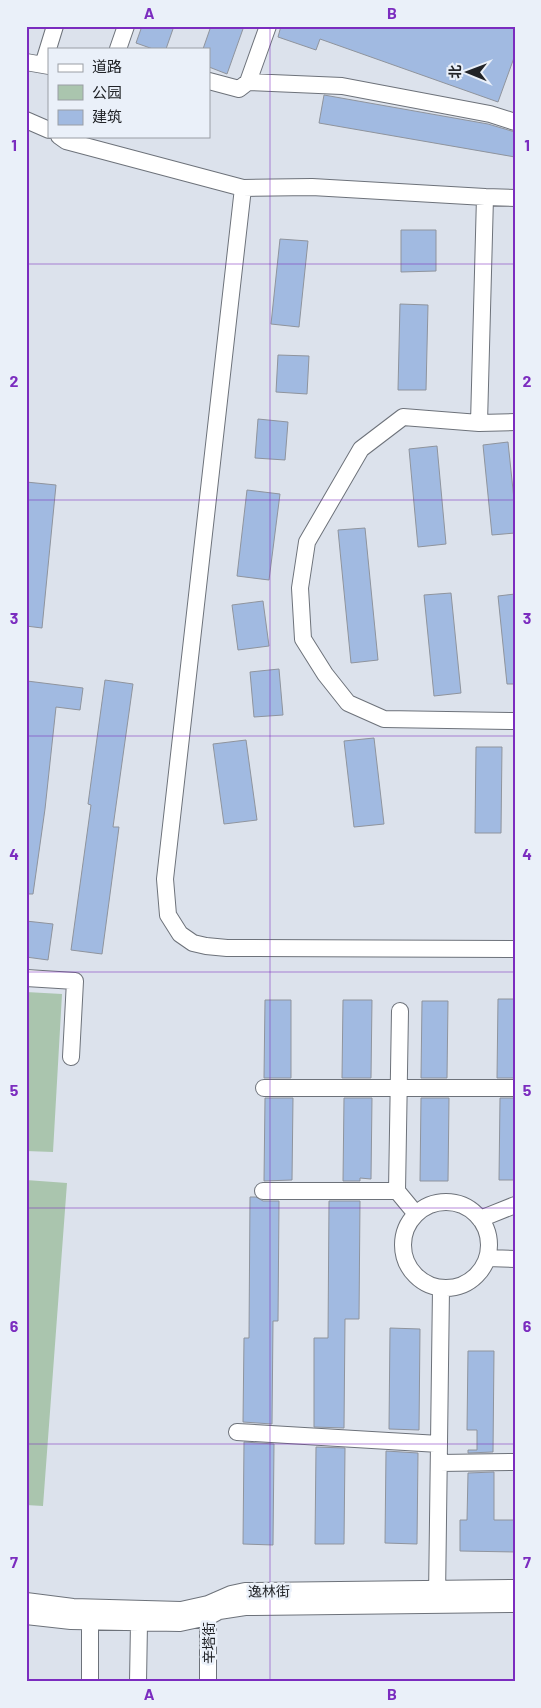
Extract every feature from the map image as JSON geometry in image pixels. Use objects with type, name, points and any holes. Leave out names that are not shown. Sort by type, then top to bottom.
[{"type":"street","points":[[50,48],[55,26]]},
{"type":"street","points":[[118,48],[126,26]]},
{"type":"street","points":[[210,81],[239,89],[248,82],[268,26]]},
{"type":"street","points":[[26,62],[46,66]]},
{"type":"street","points":[[248,82],[342,86],[490,114],[515,122]]},
{"type":"street","points":[[26,120],[48,130]]},
{"type":"street","points":[[62,138],[66,141],[243,188],[312,187],[515,198]]},
{"type":"street","points":[[243,188],[165,879],[168,915],[180,934],[193,943],[213,947],[515,949]]},
{"type":"street","points":[[479,423],[485,197]]},
{"type":"street","points":[[515,422],[479,423],[404,417],[361,449],[308,542],[300,588],[303,639],[325,674],[348,703],[384,719],[515,721]]},
{"type":"street","points":[[26,978],[75,981],[72,1057]]},
{"type":"street","points":[[400,1011],[397,1191],[416,1214]]},
{"type":"street","points":[[264,1088],[515,1088]]},
{"type":"street","points":[[263,1191],[397,1191]]},
{"type":"street","points":[[450,1202],[464,1206],[480,1219],[489,1238],[489,1251],[477,1275],[467,1283],[454,1288],[441,1288],[427,1284],[415,1275],[406,1263],[402,1248],[404,1233],[410,1220],[421,1209],[435,1203],[450,1202]]},
{"type":"street","points":[[480,1219],[515,1205]]},
{"type":"street","points":[[487,1258],[515,1259]]},
{"type":"street","points":[[437,1597],[441,1288]]},
{"type":"street","points":[[238,1432],[439,1444]]},
{"type":"street","points":[[439,1462],[515,1462]]},
{"type":"street","name":"逸林街","points":[[26,1602],[72,1607],[168,1610],[194,1608],[219,1611],[245,1607],[437,1597],[515,1588]]},
{"type":"street","name":"逸林街","points":[[437,1597],[515,1604]]},
{"type":"street","name":"逸林街","points":[[26,1616],[90,1622],[180,1622],[208,1610]]},
{"type":"street","name":"辛塔街","points":[[208,1610],[208,1682]]},
{"type":"street","points":[[90,1622],[90,1682]]},
{"type":"street","points":[[138,1623],[138,1682]]},
{"type":"green space","points":[[26,992],[62,994],[53,1152],[26,1151]]},
{"type":"green space","points":[[26,1180],[67,1183],[43,1506],[26,1505]]},
{"type":"building","points":[[142,26],[174,26],[166,48],[150,48],[136,43]]},
{"type":"building","points":[[211,26],[244,26],[227,74],[210,67],[210,48],[203,48]]},
{"type":"building","points":[[281,26],[515,26],[515,55],[498,102],[320,39],[316,50],[278,37]]},
{"type":"building","points":[[324,95],[488,124],[515,132],[515,157],[319,123]]},
{"type":"building","points":[[401,230],[436,230],[436,271],[401,272]]},
{"type":"building","points":[[280,239],[308,241],[299,327],[271,324]]},
{"type":"building","points":[[400,304],[428,305],[426,390],[398,390]]},
{"type":"building","points":[[278,355],[309,356],[307,394],[276,392]]},
{"type":"building","points":[[258,419],[288,422],[285,460],[255,458]]},
{"type":"building","points":[[508,442],[515,509],[515,533],[492,535],[483,445]]},
{"type":"building","points":[[437,446],[446,544],[418,547],[409,449]]},
{"type":"building","points":[[26,482],[56,485],[42,628],[26,626]]},
{"type":"building","points":[[247,490],[280,494],[269,580],[237,576]]},
{"type":"building","points":[[365,528],[378,660],[351,663],[338,530]]},
{"type":"building","points":[[451,593],[461,693],[434,696],[424,595]]},
{"type":"building","points":[[515,594],[515,684],[507,684],[498,596]]},
{"type":"building","points":[[263,601],[269,646],[238,650],[232,605]]},
{"type":"building","points":[[279,669],[283,715],[254,717],[250,672]]},
{"type":"building","points":[[105,680],[133,684],[113,827],[119,827],[102,954],[71,950],[91,805],[88,804]]},
{"type":"building","points":[[27,681],[83,688],[80,710],[56,707],[45,809],[33,894],[26,894]]},
{"type":"building","points":[[374,738],[384,824],[354,827],[344,741]]},
{"type":"building","points":[[246,740],[257,820],[224,824],[213,744]]},
{"type":"building","points":[[476,747],[502,747],[501,833],[475,833]]},
{"type":"building","points":[[26,921],[53,924],[48,960],[26,957]]},
{"type":"building","points":[[498,999],[515,999],[515,1078],[497,1078]]},
{"type":"building","points":[[265,1000],[291,1000],[291,1078],[264,1078]]},
{"type":"building","points":[[343,1000],[372,1000],[371,1078],[342,1078]]},
{"type":"building","points":[[422,1001],[448,1001],[447,1078],[421,1078]]},
{"type":"building","points":[[265,1098],[293,1098],[292,1180],[264,1181]]},
{"type":"building","points":[[344,1098],[372,1098],[371,1179],[360,1178],[360,1181],[343,1181]]},
{"type":"building","points":[[421,1098],[449,1098],[448,1181],[420,1181]]},
{"type":"building","points":[[500,1098],[515,1098],[515,1180],[499,1180]]},
{"type":"building","points":[[250,1197],[256,1197],[263,1201],[279,1201],[278,1321],[273,1321],[272,1424],[243,1422],[244,1338],[249,1338]]},
{"type":"building","points":[[329,1201],[360,1201],[359,1319],[345,1319],[344,1428],[314,1427],[314,1338],[328,1338]]},
{"type":"building","points":[[390,1328],[420,1329],[419,1430],[389,1429]]},
{"type":"building","points":[[468,1351],[494,1351],[493,1452],[468,1453],[468,1450],[477,1450],[477,1430],[467,1430]]},
{"type":"building","points":[[244,1442],[274,1444],[273,1545],[243,1544]]},
{"type":"building","points":[[316,1447],[345,1448],[344,1544],[315,1544]]},
{"type":"building","points":[[386,1451],[418,1453],[417,1544],[385,1543]]},
{"type":"building","points":[[494,1472],[494,1520],[515,1520],[515,1552],[460,1551],[460,1520],[467,1520],[468,1473]]}]
